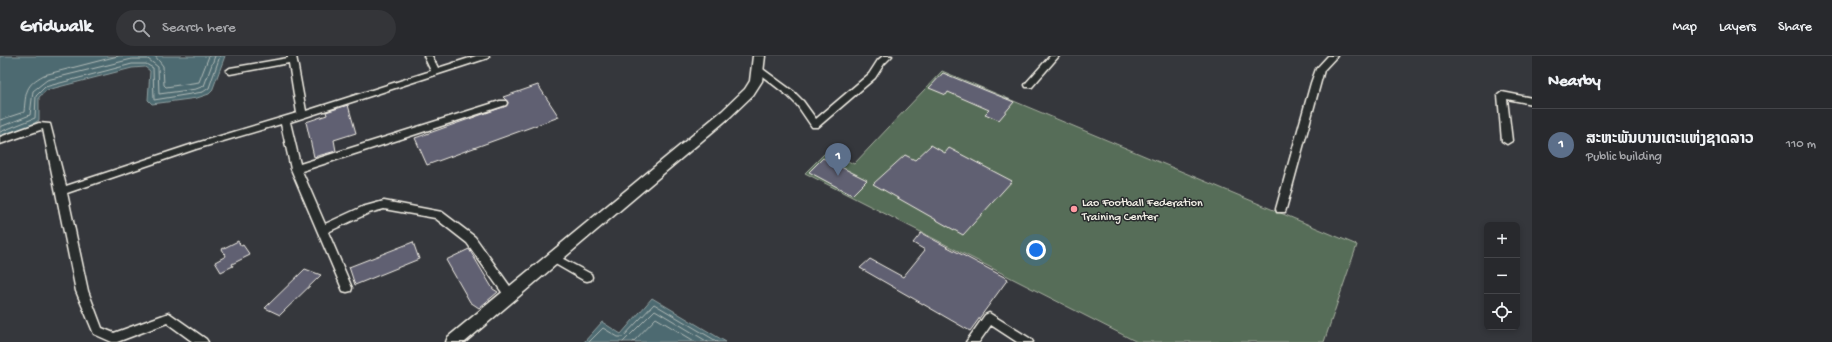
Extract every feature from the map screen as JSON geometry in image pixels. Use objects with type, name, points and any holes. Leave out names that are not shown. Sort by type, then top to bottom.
[{"type":"street","points":[[428,56],[436,72]]},
{"type":"street","points":[[62,191],[193,147],[302,116],[485,56]]},
{"type":"street","points":[[758,62],[800,103],[815,125],[872,76],[881,62],[888,56]]},
{"type":"street","points":[[1029,85],[1055,56]]},
{"type":"street","points":[[1281,210],[1315,83],[1320,69],[1332,56]]},
{"type":"street","points":[[230,70],[292,58],[302,116]]},
{"type":"street","points":[[454,342],[726,114],[749,92],[756,80],[758,62]]},
{"type":"street","points":[[1507,141],[1502,95],[1532,101]]},
{"type":"street","points":[[296,169],[503,103]]},
{"type":"street","points":[[285,120],[296,169],[347,288]]},
{"type":"street","points":[[0,141],[40,126],[47,126],[82,291],[98,331],[114,338],[132,333],[157,320],[169,318],[202,342]]},
{"type":"street","points":[[322,230],[366,210],[384,205],[438,215],[471,240],[510,295]]},
{"type":"street","points":[[554,258],[587,277]]},
{"type":"street","points":[[972,342],[988,318],[1027,342]]},
{"type":"green space","name":"Lao Football Federation Training Center","points":[[942,71],[1357,245],[1324,342],[1137,342],[805,173],[827,151],[854,164]]},
{"type":"water","points":[[0,56],[225,56],[212,91],[209,94],[197,98],[152,104],[148,100],[150,71],[145,67],[132,68],[47,90],[39,97],[39,120],[30,126],[0,136]]},
{"type":"water","points":[[652,298],[726,342],[584,342],[602,322],[621,334]]},
{"type":"building","points":[[943,73],[1014,102],[999,120],[985,114],[989,110],[948,92],[946,95],[929,88]]},
{"type":"building","points":[[538,85],[559,117],[427,165],[415,138],[506,106],[508,102],[503,97]]},
{"type":"building","points":[[348,105],[356,133],[334,140],[336,151],[314,157],[306,122],[327,115],[326,112]]},
{"type":"building","points":[[931,145],[945,153],[949,148],[1012,181],[963,235],[873,184],[905,155],[915,160]]},
{"type":"building","points":[[823,158],[867,180],[852,195],[809,172]]},
{"type":"building","points":[[921,233],[1008,279],[970,331],[860,268],[870,259],[903,277],[925,250],[913,243]]},
{"type":"building","points":[[238,241],[250,255],[232,264],[233,266],[221,272],[215,262],[226,256],[222,249]]},
{"type":"building","points":[[413,242],[419,259],[355,285],[349,267]]},
{"type":"building","points":[[469,249],[493,289],[498,292],[479,308],[470,302],[446,260]]},
{"type":"building","points":[[305,269],[321,275],[280,315],[265,308]]},
{"type":"place","name":"ສະຫະພັນບານເຕະແຫ່ງຊາດລາວ","points":[[838,176]]},
{"type":"place","name":"Lao Football Federation Training Center","points":[[1074,209]]}]
